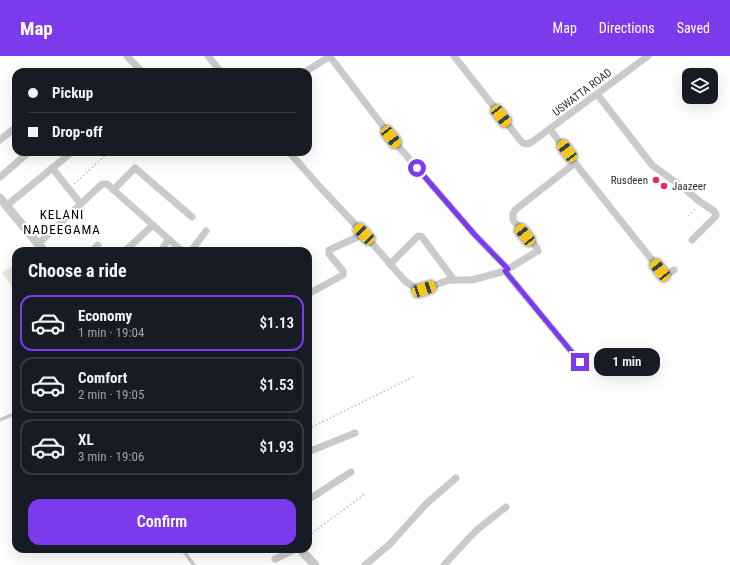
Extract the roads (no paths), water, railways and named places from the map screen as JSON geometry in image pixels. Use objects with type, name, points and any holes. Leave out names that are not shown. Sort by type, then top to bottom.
[{"type":"street","points":[[127,56],[138,68]]},
{"type":"street","points":[[208,56],[218,68]]},
{"type":"street","name":"USWATTA ROAD","points":[[454,56],[520,140],[523,143],[528,144],[648,56]]},
{"type":"street","points":[[311,68],[327,58],[331,58],[399,147],[507,270],[580,362]]},
{"type":"street","points":[[597,94],[652,165],[686,189],[716,214],[716,216],[692,240]]},
{"type":"street","points":[[550,129],[575,163],[660,270],[665,274],[674,270]]},
{"type":"street","points":[[0,140],[12,130]]},
{"type":"street","points":[[0,177],[24,156]]},
{"type":"street","points":[[6,206],[67,156]]},
{"type":"street","points":[[293,156],[364,234],[404,281],[414,287],[424,289],[449,280],[472,280],[507,270],[538,251],[513,220],[513,214],[515,210],[575,163]]},
{"type":"street","points":[[52,168],[81,204]]},
{"type":"street","points":[[113,190],[135,168],[192,217]]},
{"type":"street","points":[[42,247],[81,204],[102,184],[107,184],[177,247]]},
{"type":"street","points":[[0,198],[40,247]]},
{"type":"street","points":[[129,247],[153,225]]},
{"type":"street","points":[[194,247],[206,231]]},
{"type":"street","points":[[312,292],[343,275],[343,270],[329,254],[329,250],[364,234]]},
{"type":"street","points":[[390,264],[418,236],[420,236],[454,280]]},
{"type":"street","points":[[164,247],[168,240]]},
{"type":"street","points":[[312,450],[355,433]]},
{"type":"street","points":[[312,497],[351,472]]},
{"type":"street","points":[[365,565],[390,544],[426,504],[456,478]]},
{"type":"street","points":[[444,565],[473,534],[506,507]]},
{"type":"street","points":[[275,559],[288,553]]},
{"type":"street","points":[[304,553],[315,565]]},
{"type":"lane","points":[[0,420],[12,415]]},
{"type":"lane","points":[[185,553],[194,565]]},
{"type":"place","name":"Rusdeen","points":[[656,180]]},
{"type":"place","name":"Jaazeer","points":[[664,186]]},
{"type":"district","name":"KELANI NADEEGAMA","points":[[62,222]]}]
